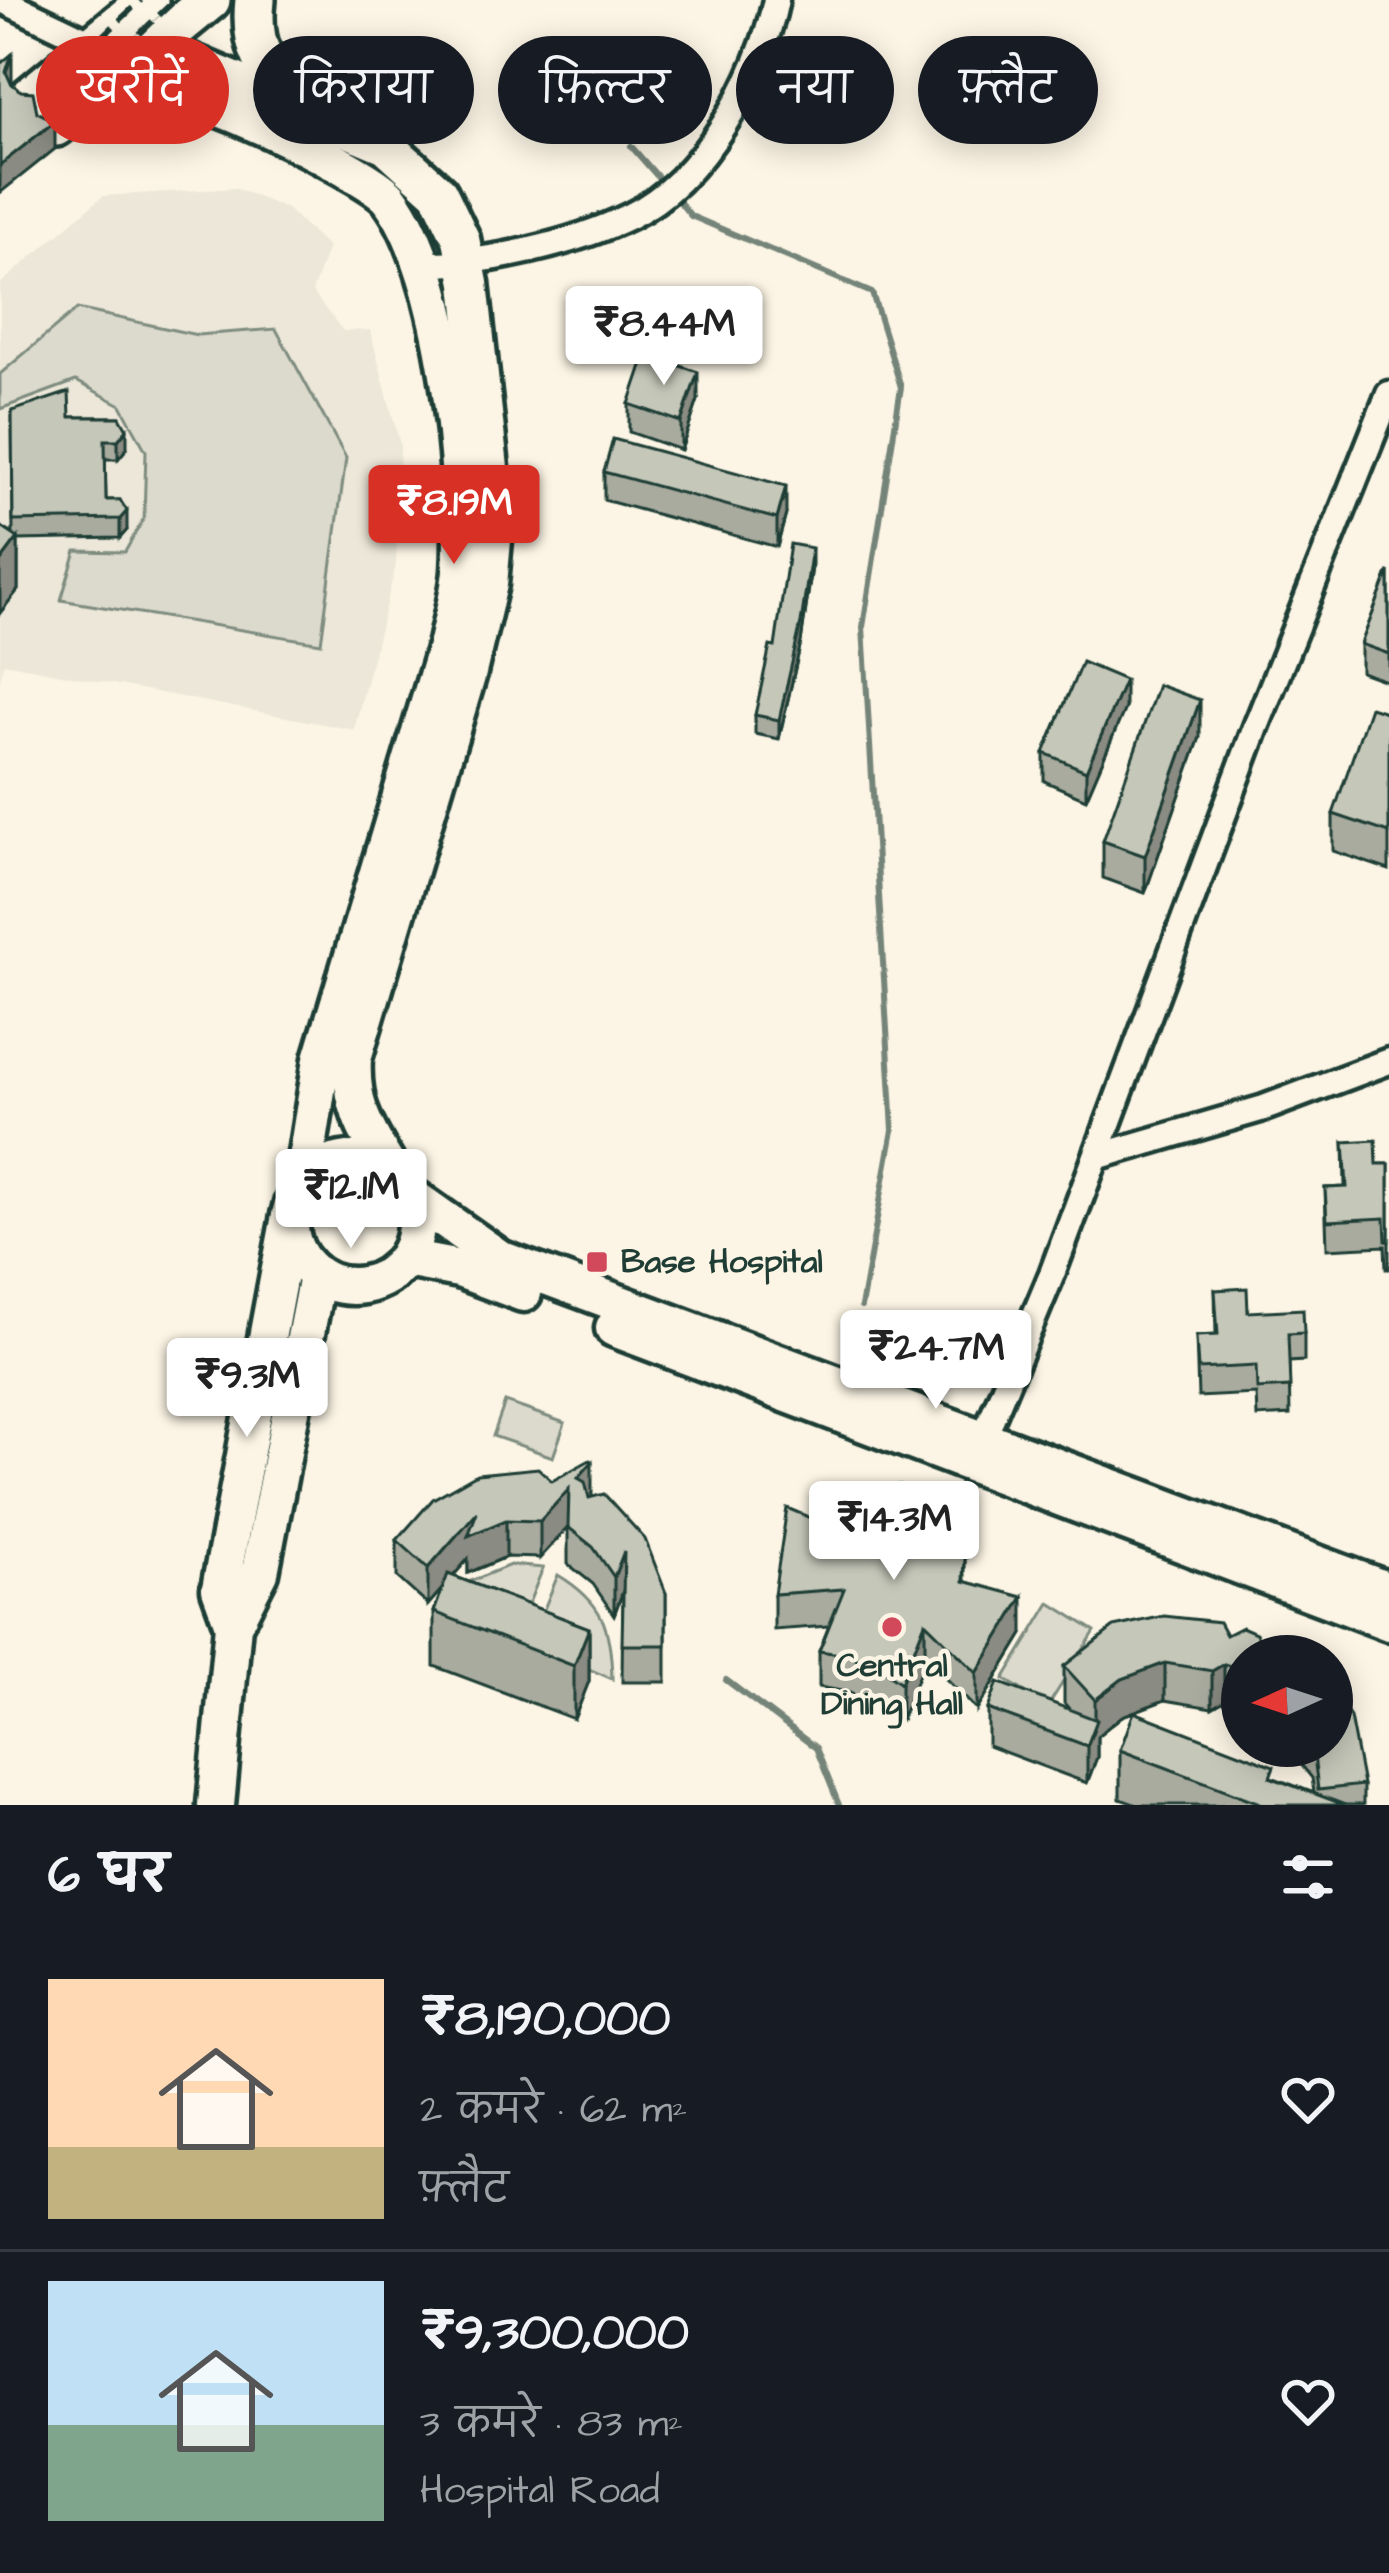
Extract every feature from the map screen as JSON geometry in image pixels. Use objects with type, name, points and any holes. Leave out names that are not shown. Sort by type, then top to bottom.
[{"type":"main road","points":[[106,36],[148,0]]},
{"type":"main road","points":[[167,36],[210,0]]},
{"type":"main road","points":[[254,36],[255,0]]},
{"type":"street","points":[[2,0],[77,36]]},
{"type":"street","points":[[425,265],[466,263],[546,245],[632,215],[668,189],[728,119],[768,35],[776,0]]},
{"type":"street","points":[[229,113],[351,168],[388,196],[425,265],[453,407],[461,492],[460,574],[447,643],[322,1059],[220,1589],[233,1625]]},
{"type":"street","points":[[384,144],[439,193],[461,239],[483,386],[494,529],[489,584],[467,676],[353,1058],[351,1092],[364,1128],[401,1184],[417,1229],[406,1259],[368,1286],[350,1287],[317,1276],[295,1249],[296,1201],[314,1173],[344,1160],[360,1160],[401,1184],[500,1259],[1389,1622]]},
{"type":"street","points":[[978,1452],[1389,394]]},
{"type":"street","points":[[1096,1156],[1264,1108],[1389,1061]]},
{"type":"street","points":[[406,1259],[459,1269],[1389,1591]]},
{"type":"street","points":[[216,1805],[233,1625],[260,1572],[317,1276]]},
{"type":"shaded area","points":[[235,188],[287,209],[328,247],[312,292],[343,331],[370,330],[400,444],[396,565],[354,730],[4,663],[0,681],[0,284],[103,196]]},
{"type":"shaded area","points":[[77,309],[197,335],[276,329],[346,458],[321,643],[61,600],[76,551],[125,552],[144,518],[146,451],[121,405],[76,381],[0,409],[0,374]]},
{"type":"shaded area","points":[[505,1402],[565,1423],[553,1457],[493,1436]]},
{"type":"shaded area","points":[[510,1565],[543,1568],[514,1640],[454,1588]]},
{"type":"shaded area","points":[[558,1575],[585,1595],[602,1618],[612,1679],[530,1643]]},
{"type":"shaded area","points":[[1050,1603],[1095,1631],[1048,1706],[1004,1679]]},
{"type":"building","points":[[12,54],[6,72],[11,83],[21,91],[33,92],[36,136],[0,165],[0,64]]},
{"type":"building","points":[[646,354],[698,372],[681,422],[629,404]]},
{"type":"building","points":[[69,392],[70,417],[120,417],[127,429],[118,440],[105,440],[106,500],[120,500],[127,511],[120,519],[13,521],[12,411]]},
{"type":"building","points":[[613,439],[786,486],[777,519],[604,472]]},
{"type":"building","points":[[0,526],[18,538],[0,562]]},
{"type":"building","points":[[790,544],[812,548],[779,720],[755,715],[770,646],[775,647]]},
{"type":"building","points":[[1389,571],[1389,654],[1361,644]]},
{"type":"building","points":[[1082,662],[1125,680],[1086,771],[1044,753]]},
{"type":"building","points":[[1158,685],[1200,700],[1145,856],[1103,841]]},
{"type":"building","points":[[1370,707],[1389,713],[1389,833],[1333,814]]},
{"type":"building","points":[[1376,1140],[1377,1164],[1389,1164],[1389,1241],[1385,1218],[1327,1221],[1325,1188],[1347,1187],[1344,1142]]},
{"type":"building","points":[[1247,1288],[1248,1312],[1303,1309],[1304,1333],[1288,1334],[1290,1387],[1257,1389],[1256,1366],[1198,1369],[1196,1336],[1218,1335],[1215,1290]]},
{"type":"building","points":[[590,1460],[578,1478],[585,1482],[589,1498],[604,1494],[645,1539],[666,1593],[666,1645],[622,1645],[624,1551],[614,1577],[593,1547],[568,1527],[569,1489],[540,1521],[506,1520],[468,1536],[477,1512],[428,1568],[397,1540],[433,1499],[477,1474],[538,1468],[552,1481]]},
{"type":"building","points":[[900,1485],[902,1498],[944,1513],[952,1504],[968,1519],[958,1530],[965,1557],[964,1581],[1023,1597],[977,1673],[925,1622],[901,1683],[847,1655],[819,1651],[844,1589],[774,1594],[787,1508],[846,1533],[876,1504],[874,1488]]},
{"type":"building","points":[[448,1574],[589,1628],[574,1666],[434,1612]]},
{"type":"building","points":[[1164,1616],[1219,1622],[1226,1635],[1221,1635],[1221,1666],[1212,1671],[1165,1663],[1122,1679],[1095,1700],[1064,1666],[1114,1627]]},
{"type":"building","points":[[1242,1627],[1257,1635],[1226,1635]]},
{"type":"building","points":[[998,1682],[1097,1720],[1087,1746],[988,1709]]},
{"type":"building","points":[[1134,1712],[1221,1746],[1221,1767],[1274,1767],[1270,1777],[1345,1805],[1265,1805],[1120,1750]]},
{"type":"building","points":[[1353,1733],[1363,1785],[1318,1790],[1315,1767],[1353,1767]]},
{"type":"waterway","points":[[631,146],[664,184]]},
{"type":"waterway","points":[[673,194],[691,216],[872,293],[901,387],[863,627],[893,1130],[861,1307]]},
{"type":"waterway","points":[[726,1680],[816,1748],[839,1805]]},
{"type":"railway","points":[[0,129],[141,0]]},
{"type":"railway","points":[[0,161],[175,0]]},
{"type":"place","name":"Base Hospital","points":[[597,1262]]},
{"type":"place","name":"Central Dining Hall","points":[[892,1627]]}]
